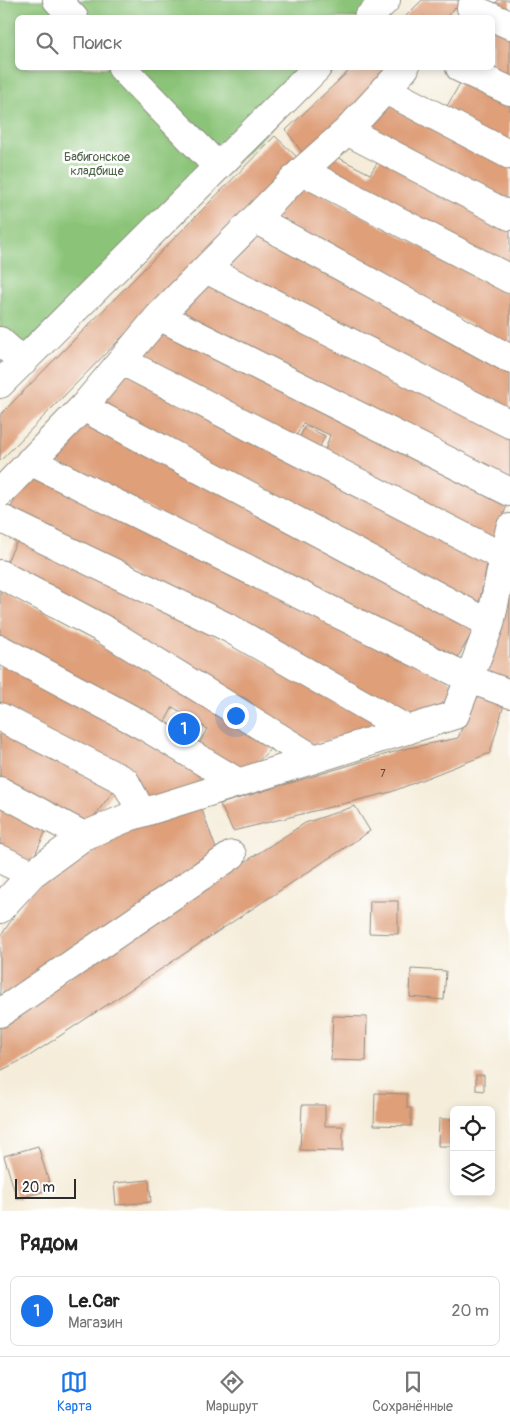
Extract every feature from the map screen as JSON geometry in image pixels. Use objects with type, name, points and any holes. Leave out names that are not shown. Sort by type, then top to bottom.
[{"type":"lane","points":[[57,0],[71,15]]},
{"type":"lane","points":[[371,15],[386,0]]},
{"type":"lane","points":[[470,8],[486,15]]},
{"type":"lane","points":[[495,19],[510,25]]},
{"type":"lane","points":[[124,70],[217,166]]},
{"type":"lane","points":[[0,384],[315,70]]},
{"type":"lane","points":[[0,493],[83,407],[159,316],[302,171],[347,131],[403,70]]},
{"type":"lane","points":[[464,70],[510,91]]},
{"type":"lane","points":[[384,89],[510,156]]},
{"type":"lane","points":[[347,131],[510,216]]},
{"type":"lane","points":[[302,171],[510,279]]},
{"type":"lane","points":[[255,218],[510,359]]},
{"type":"lane","points":[[206,269],[510,424]]},
{"type":"lane","points":[[159,316],[510,492]]},
{"type":"lane","points":[[0,341],[23,362]]},
{"type":"lane","points":[[122,361],[503,557]]},
{"type":"lane","points":[[83,407],[490,624]]},
{"type":"lane","points":[[30,460],[470,679],[510,694]]},
{"type":"lane","points":[[0,518],[229,628],[408,730]]},
{"type":"lane","points":[[0,909],[32,874],[84,836],[142,813],[455,715],[490,624],[510,528]]},
{"type":"lane","points":[[0,574],[105,630],[314,759]]},
{"type":"lane","points":[[0,648],[146,727],[239,783]]},
{"type":"lane","points":[[0,717],[125,781],[142,813]]},
{"type":"lane","points":[[0,790],[84,836]]},
{"type":"lane","points":[[0,1013],[232,855]]},
{"type":"lane","points":[[0,859],[32,874]]},
{"type":"green space","name":"Бабигонское кладбище","points":[[0,0],[400,0],[385,15],[15,15],[15,70],[330,70],[0,397]]},
{"type":"building","points":[[422,0],[463,0],[448,15],[407,15]]},
{"type":"building","points":[[498,0],[510,0],[510,13],[494,6]]},
{"type":"building","points":[[495,30],[510,37],[510,82],[484,70],[495,70]]},
{"type":"building","points":[[350,70],[392,70],[304,155],[286,130]]},
{"type":"building","points":[[462,80],[510,103],[510,149],[443,113]]},
{"type":"building","points":[[387,100],[510,164],[510,207],[363,129]]},
{"type":"building","points":[[275,136],[298,158],[0,461],[0,415]]},
{"type":"building","points":[[333,155],[370,174],[381,157],[510,226],[510,273],[319,173]]},
{"type":"building","points":[[303,184],[510,294],[510,346],[274,217]]},
{"type":"building","points":[[260,232],[510,367],[510,414],[226,269]]},
{"type":"building","points":[[211,277],[510,431],[510,486],[177,318]]},
{"type":"building","points":[[163,324],[509,499],[493,545],[323,457],[330,435],[303,423],[293,442],[131,358]]},
{"type":"building","points":[[125,370],[488,559],[478,609],[98,407]]},
{"type":"building","points":[[88,419],[477,624],[455,662],[52,460]]},
{"type":"building","points":[[305,426],[325,436],[316,455],[296,446]]},
{"type":"building","points":[[30,471],[458,685],[451,699],[412,718],[8,513]]},
{"type":"building","points":[[20,534],[387,726],[305,746],[4,568]]},
{"type":"building","points":[[510,581],[510,674],[507,685],[481,675]]},
{"type":"building","points":[[0,586],[276,743],[245,775],[196,749],[207,729],[173,707],[161,729],[0,642]]},
{"type":"building","points":[[0,658],[212,779],[145,803],[0,709]]},
{"type":"building","points":[[477,690],[505,701],[490,753],[391,792],[233,831],[220,804],[404,749],[458,738]]},
{"type":"building","points":[[0,731],[114,790],[86,827],[0,781]]},
{"type":"building","points":[[0,798],[49,824],[31,863],[0,848]]},
{"type":"building","points":[[199,802],[219,857],[0,1003],[0,937],[29,894],[100,839]]},
{"type":"building","points":[[355,806],[370,831],[28,1057],[0,1071],[0,1021],[305,823]]},
{"type":"building","points":[[370,901],[398,901],[398,934],[369,933]]},
{"type":"building","points":[[411,969],[446,971],[444,1000],[410,997]]},
{"type":"building","points":[[333,1016],[367,1017],[366,1061],[331,1060]]},
{"type":"building","points":[[476,1075],[484,1075],[484,1091],[476,1090]]},
{"type":"building","points":[[375,1093],[407,1094],[407,1108],[411,1108],[411,1126],[374,1125]]},
{"type":"building","points":[[302,1105],[325,1105],[325,1126],[343,1126],[343,1151],[300,1150]]},
{"type":"building","points":[[439,1119],[450,1119],[450,1146],[438,1146]]},
{"type":"building","points":[[38,1146],[51,1189],[17,1199],[4,1156]]},
{"type":"building","points":[[149,1180],[151,1202],[116,1205],[114,1183]]},
{"type":"place","name":"Le.Car","points":[[184,729]]}]
